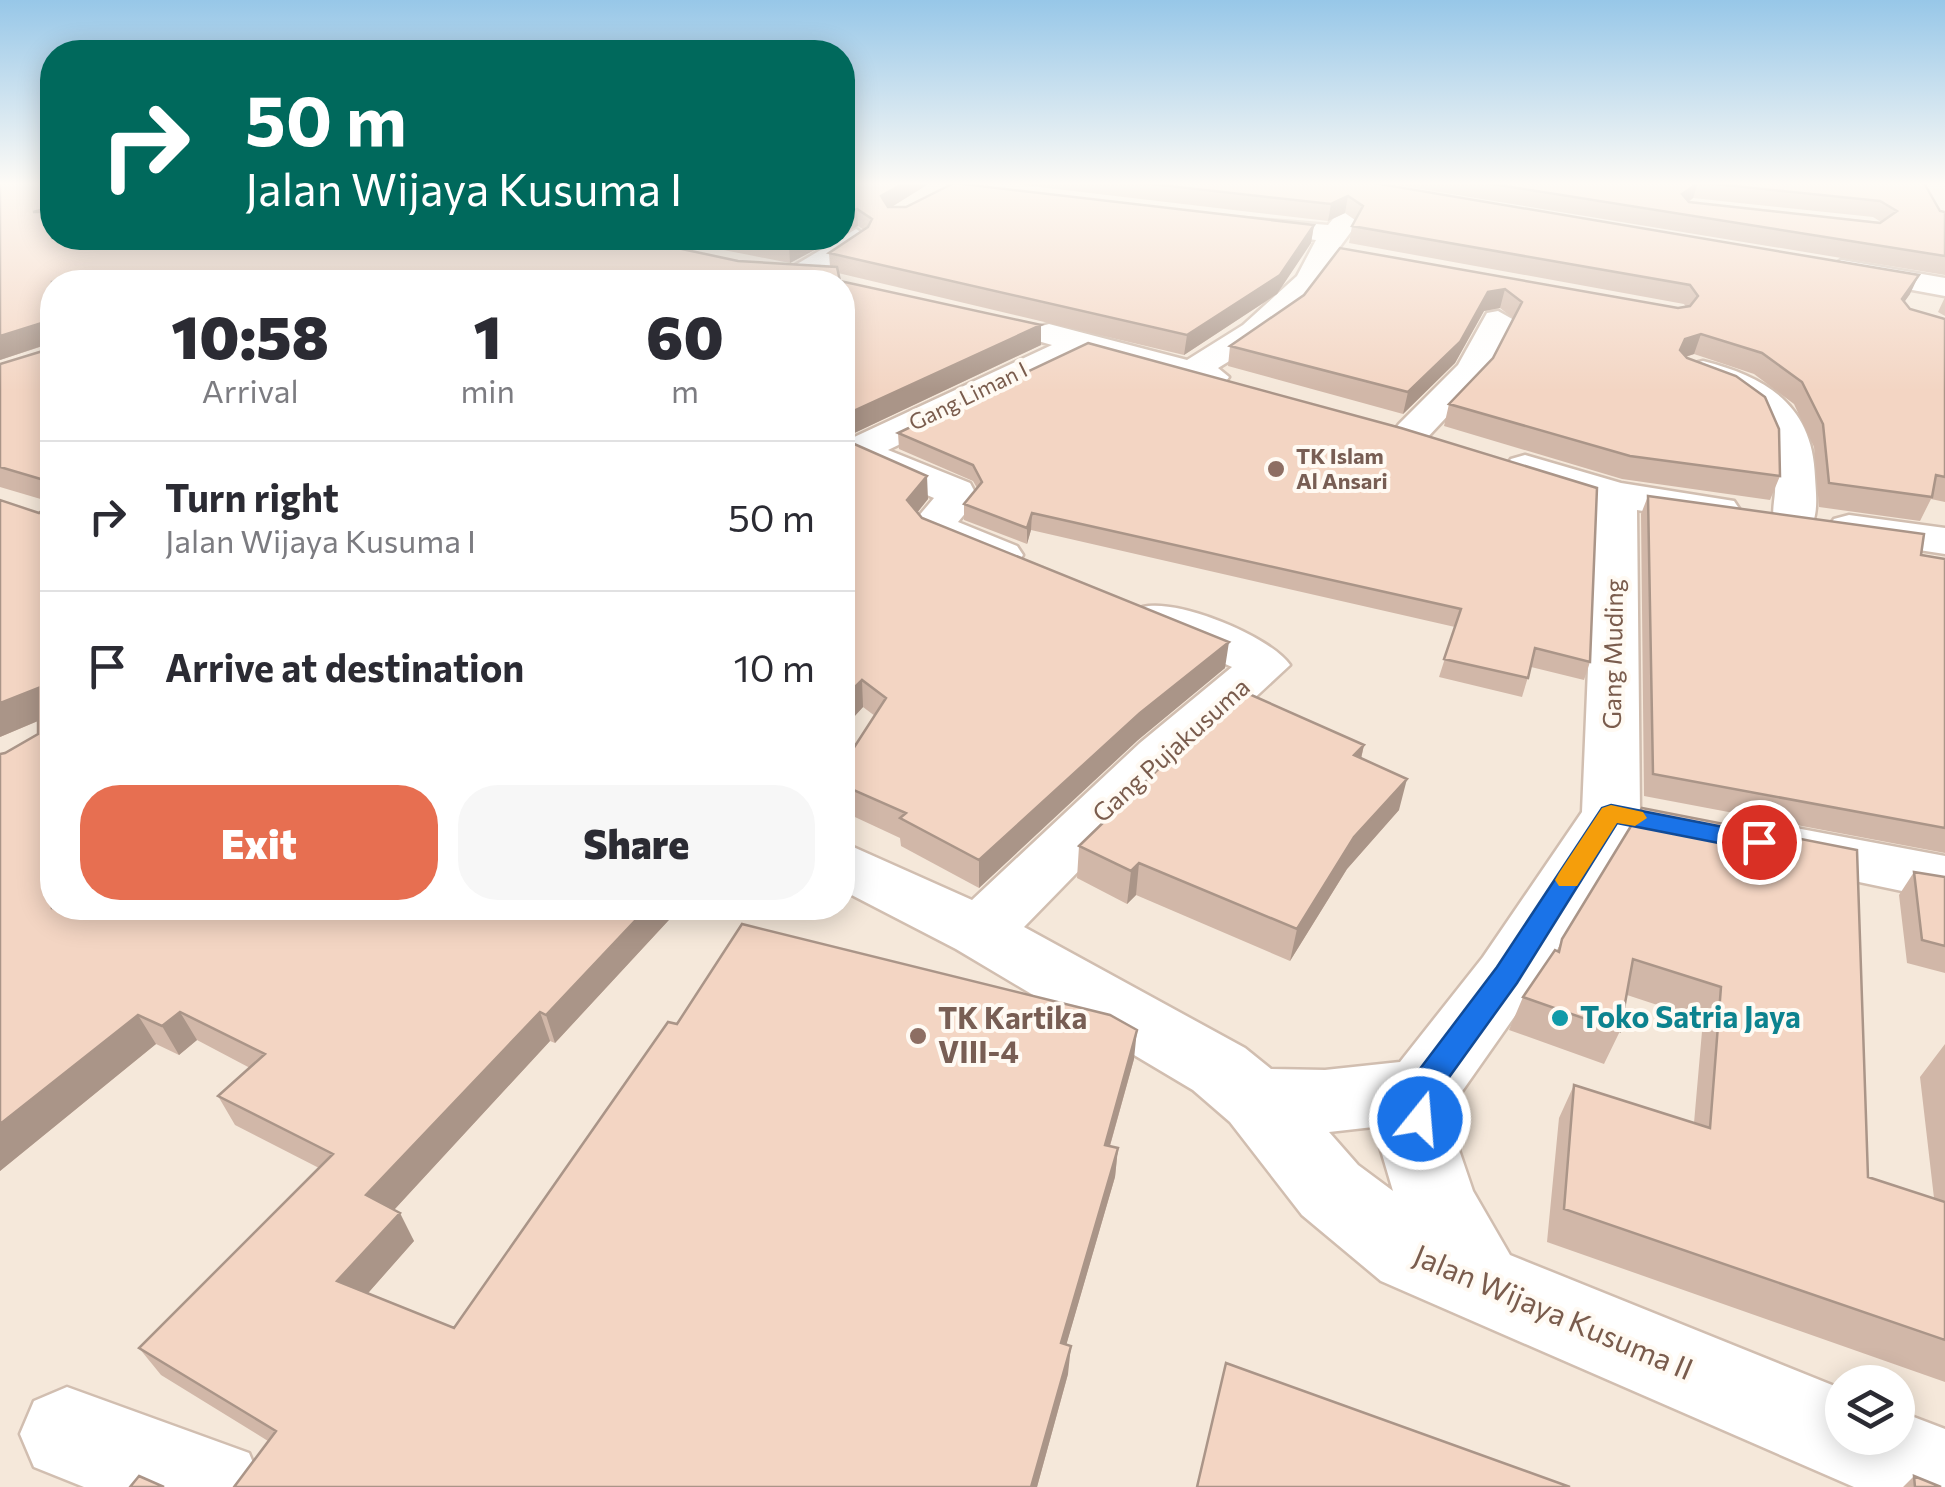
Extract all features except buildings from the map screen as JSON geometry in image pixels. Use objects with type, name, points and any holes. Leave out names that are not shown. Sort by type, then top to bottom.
[{"type":"street","points":[[809,270],[834,252]]},
{"type":"street","points":[[1190,371],[1254,332],[1310,280],[1324,252]]},
{"type":"street","points":[[1347,252],[1358,258]]},
{"type":"street","points":[[1812,264],[1941,286]]},
{"type":"street","points":[[1915,315],[1941,286]]},
{"type":"street","points":[[1412,432],[1472,370],[1498,320]]},
{"type":"street","points":[[1011,326],[1246,386]]},
{"type":"street","name":"Gang Liman I","points":[[858,447],[1084,342]]},
{"type":"street","points":[[1694,368],[1750,388],[1785,417],[1794,435],[1797,461],[1794,520]]},
{"type":"street","points":[[1375,422],[1449,444]]},
{"type":"street","points":[[858,447],[954,492],[957,498],[934,524],[938,530],[1048,574]]},
{"type":"street","points":[[1486,455],[1616,495],[1945,541]]},
{"type":"street","name":"Gang Muding","points":[[1616,495],[1666,824]]},
{"type":"street","name":"Gang Pujakusuma","points":[[980,932],[1160,755],[1266,665],[1231,646],[1121,602]]},
{"type":"street","points":[[1482,1287],[1437,1204],[1419,1148],[1421,1091],[1507,975],[1666,824],[1945,878]]},
{"type":"street","name":"Jalan Wijaya Kusuma II","points":[[855,870],[980,932],[1220,1069],[1256,1100],[1302,1162],[1373,1228],[1410,1254],[1825,1428]]},
{"type":"street","points":[[1256,1100],[1325,1101],[1421,1091]]},
{"type":"street","points":[[67,1434],[215,1487]]},
{"type":"street","name":"Jalan Wijaya Kusuma II","points":[[1890,1455],[1945,1478]]},
{"type":"shaded area","points":[[0,252],[1945,252],[1945,1487],[0,1487]]},
{"type":"slow traffic","points":[[1568,880],[1611,813],[1635,818]]},
{"type":"place","name":"TK Islam Al Ansari","points":[[1276,469]]},
{"type":"place","name":"Toko Satria Jaya","points":[[1560,1018]]},
{"type":"place","name":"TK Kartika VIII-4","points":[[918,1036]]},
{"type":"route","points":[[1420,1119],[1421,1091],[1507,975],[1611,813],[1759,842]]}]
